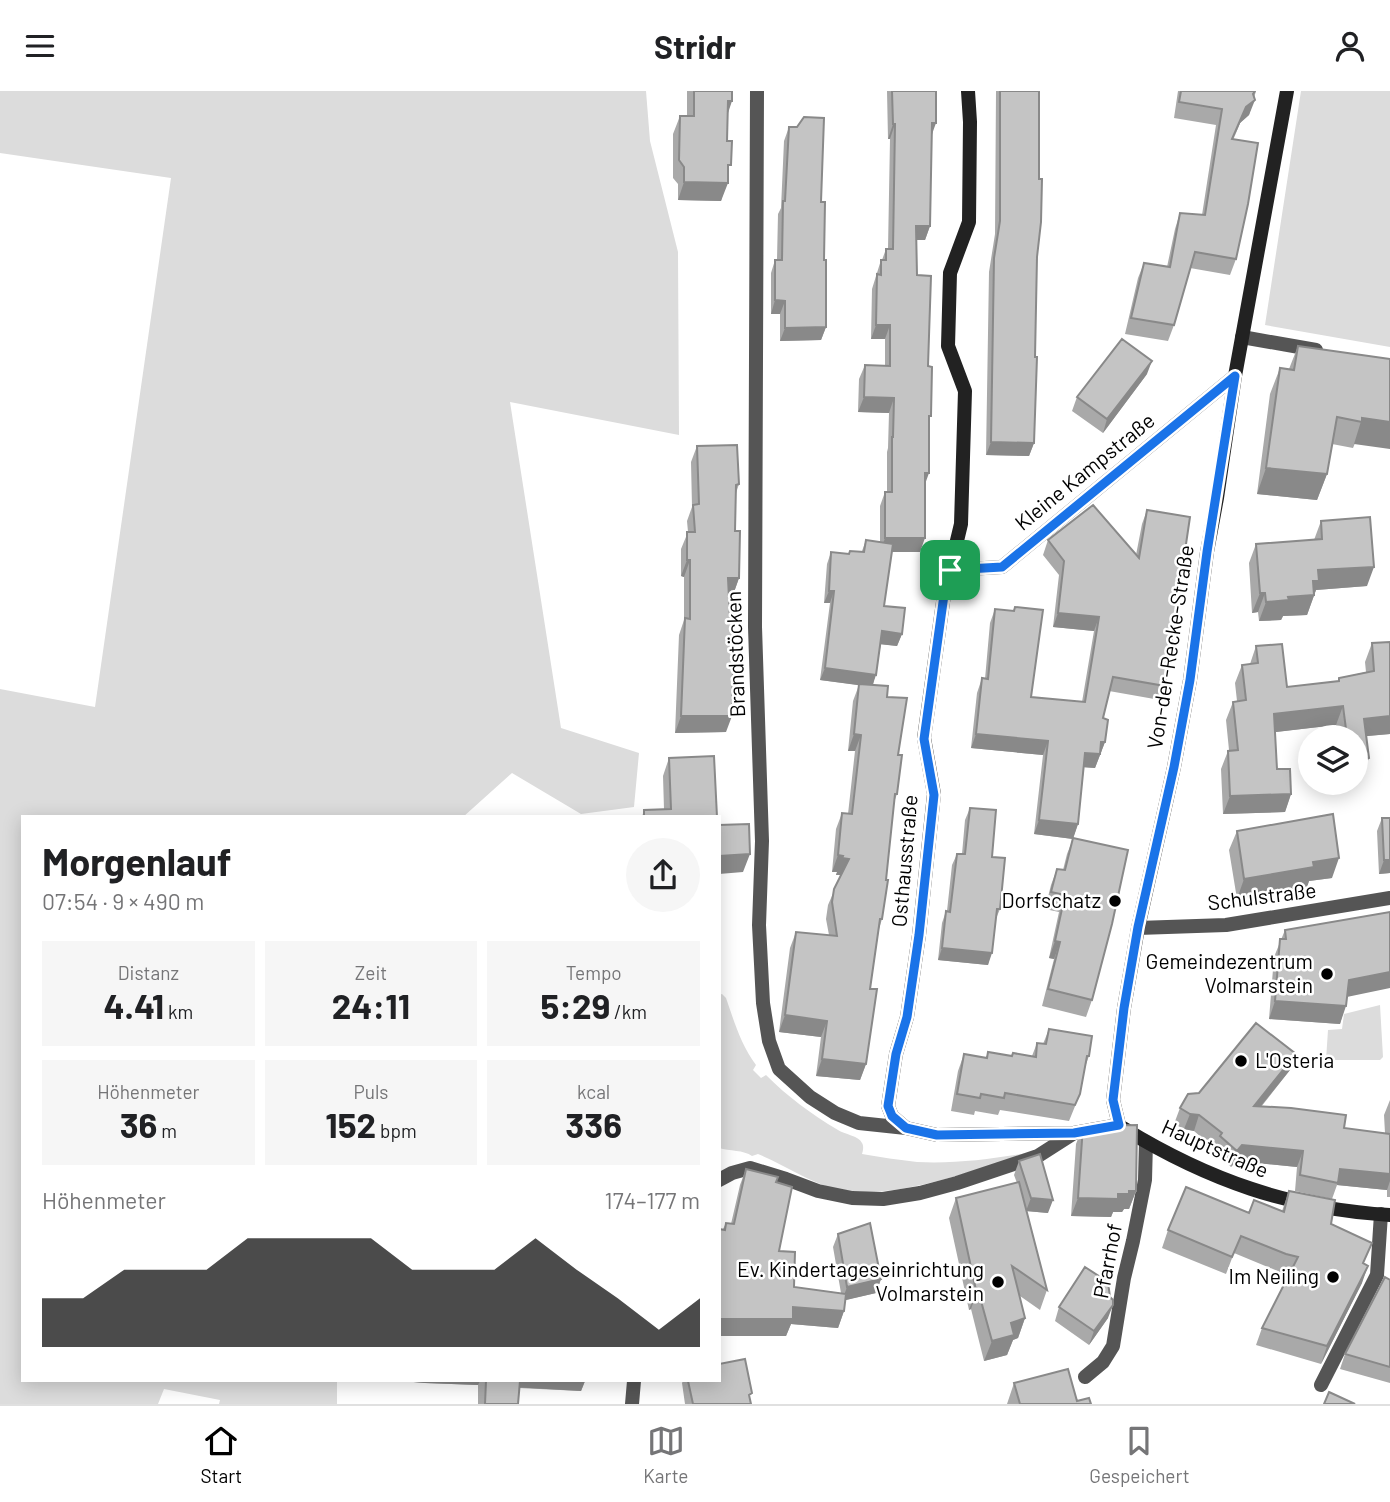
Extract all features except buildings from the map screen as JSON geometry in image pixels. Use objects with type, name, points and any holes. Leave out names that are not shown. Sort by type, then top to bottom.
[{"type":"street","name":"Brandstöcken","points":[[757,91],[755,627],[762,841],[759,925],[765,1016],[769,1041],[779,1069],[810,1097],[835,1113],[859,1123],[906,1128]]},
{"type":"street","name":"Osthausstraße","points":[[906,1128],[892,1116],[888,1106],[896,1054],[907,1017],[934,795],[924,739],[944,595],[961,524],[965,391],[948,346],[950,273],[969,222],[968,91]]},
{"type":"street","name":"Von-der-Recke-Straße","points":[[1119,1125],[1113,1100],[1124,1008],[1138,927],[1174,767],[1190,680],[1235,376],[1287,91]]},
{"type":"street","points":[[1242,337],[1336,353]]},
{"type":"street","name":"Kleine Kampstraße","points":[[950,570],[1002,567],[1235,376]]},
{"type":"street","name":"Schulstraße","points":[[1138,927],[1226,925],[1390,898]]},
{"type":"street","points":[[906,1128],[937,1135],[1074,1133],[1119,1125]]},
{"type":"street","name":"Hauptstraße","points":[[1119,1125],[1146,1142],[1211,1174],[1257,1192],[1307,1205],[1386,1214],[1377,1275],[1321,1385]]},
{"type":"street","points":[[721,1179],[750,1168],[818,1191],[852,1198],[883,1199],[957,1183],[1038,1156],[1074,1133]]},
{"type":"street","name":"Pfarrhof","points":[[1086,1377],[1103,1362],[1113,1346],[1145,1179],[1146,1142]]},
{"type":"street","points":[[632,1404],[635,1382]]},
{"type":"shaded area","points":[[0,91],[646,91],[650,141],[678,252],[679,435],[510,402],[561,728],[639,753],[634,807],[581,814],[512,773],[465,815],[21,815],[21,1382],[337,1382],[337,1404],[219,1404],[220,1400],[164,1389],[158,1404],[0,1404],[0,689],[95,707],[171,178],[0,153]]},
{"type":"shaded area","points":[[1301,91],[1390,91],[1390,347],[1265,325]]},
{"type":"shaded area","points":[[721,994],[726,998],[742,1041],[756,1065],[753,1070],[761,1078],[766,1075],[818,1118],[858,1139],[863,1146],[862,1154],[931,1162],[972,1161],[1027,1153],[936,1182],[887,1191],[863,1192],[820,1184],[758,1154],[752,1156],[721,1148]]},
{"type":"shaded area","points":[[1380,1005],[1383,1057],[1380,1060],[1326,1060],[1328,1030],[1342,1029],[1344,1014]]},
{"type":"place","name":"Dorfschatz","points":[[1115,901]]},
{"type":"place","name":"Gemeindezentrum Volmarstein","points":[[1327,974]]},
{"type":"place","name":"L'Osteria","points":[[1241,1061]]},
{"type":"place","name":"Im Neiling","points":[[1333,1277]]},
{"type":"place","name":"Ev. Kindertageseinrichtung Volmarstein","points":[[998,1282]]},
{"type":"route","points":[[1235,376],[1190,680],[1174,767],[1138,927],[1124,1008],[1113,1100],[1119,1125],[1074,1133],[937,1135],[906,1128],[892,1116],[888,1106],[896,1054],[907,1017],[919,935],[934,795],[924,739],[944,595],[950,570],[1002,567],[1235,376]]}]
